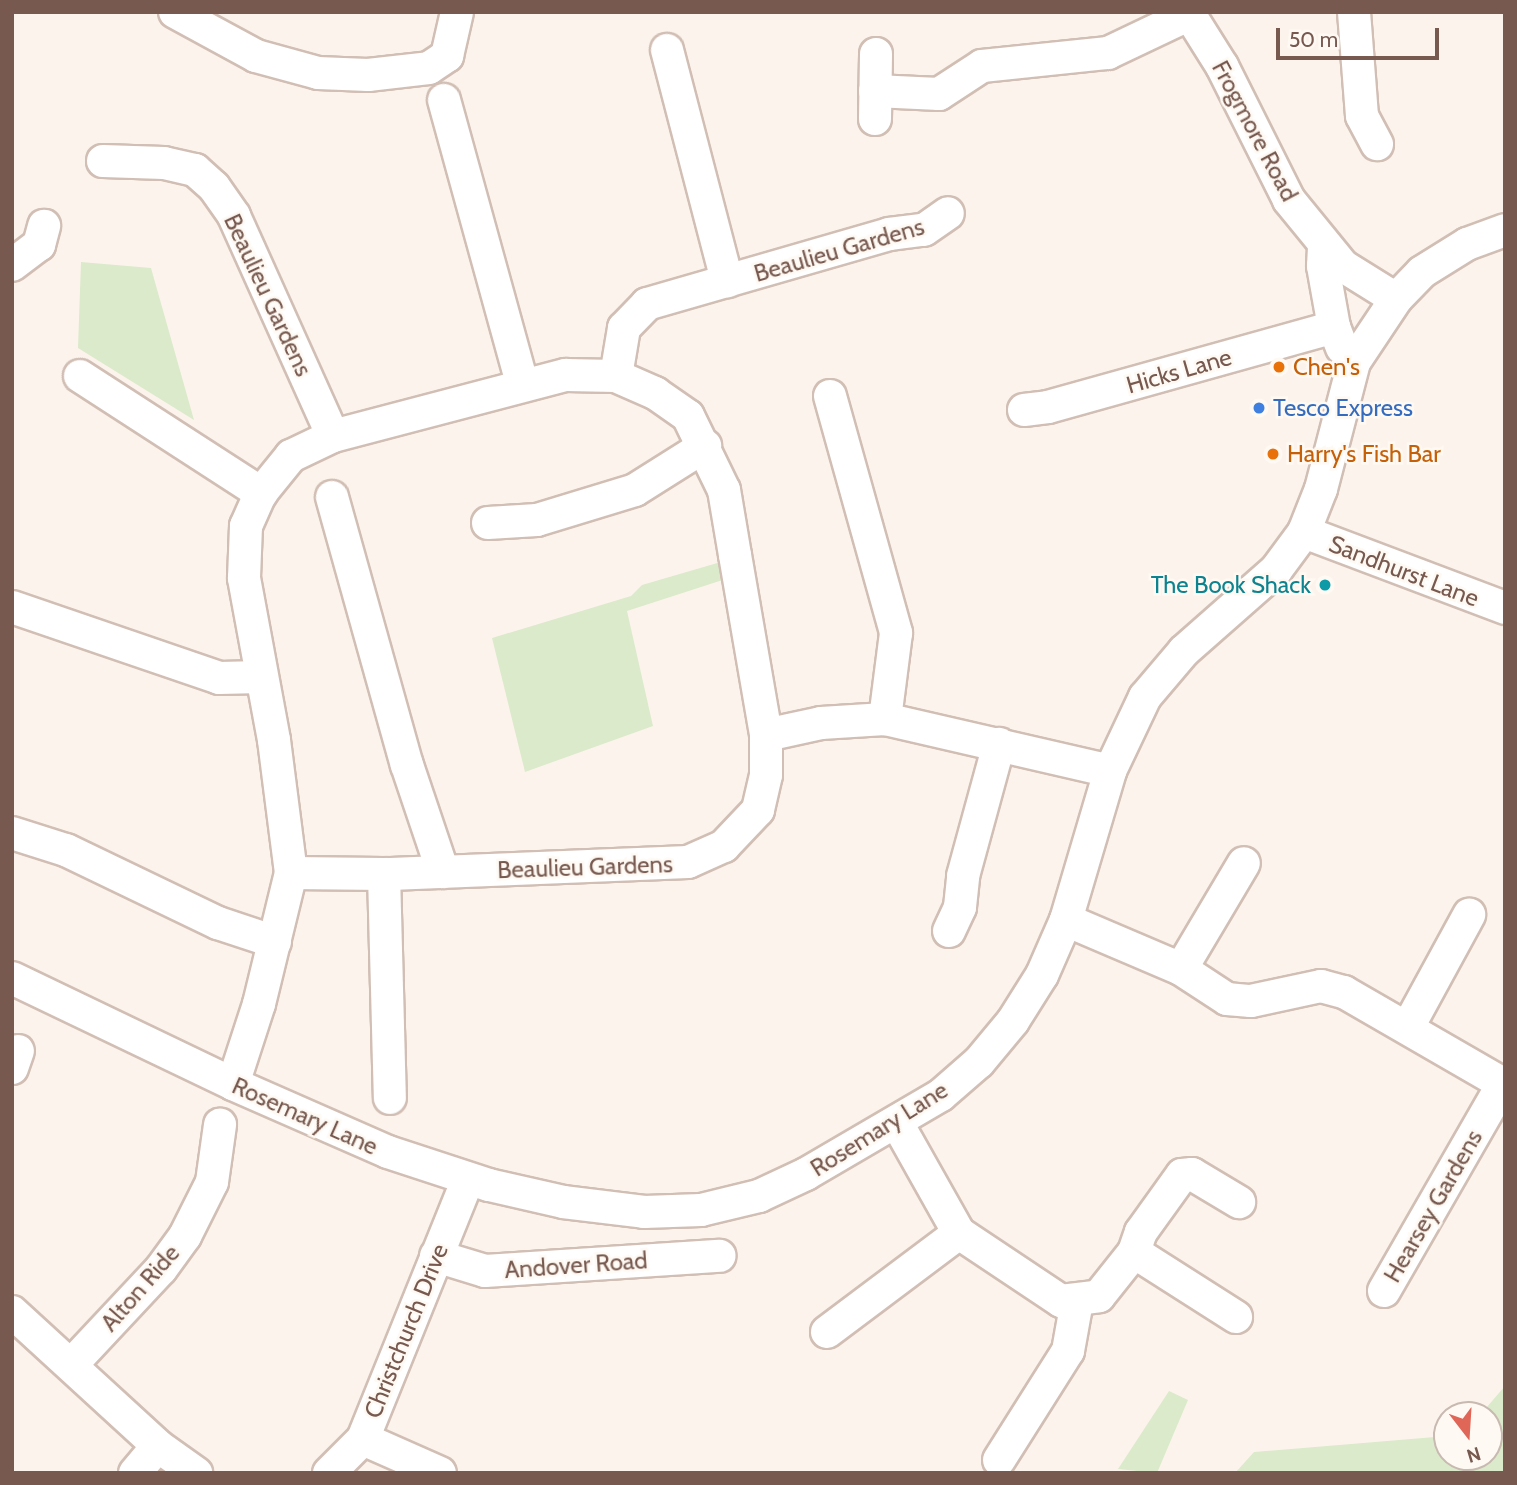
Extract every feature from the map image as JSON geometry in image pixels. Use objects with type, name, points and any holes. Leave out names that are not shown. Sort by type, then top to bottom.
[{"type":"street","points":[[175,12],[256,56],[318,73],[369,75],[429,68],[447,56],[457,12]]},
{"type":"street","points":[[1354,12],[1362,116],[1377,144]]},
{"type":"street","points":[[876,54],[875,105],[939,94],[982,66],[1108,53],[1189,13]]},
{"type":"street","name":"Frogmore Road","points":[[1189,13],[1222,66],[1279,182],[1324,247],[1343,265],[1396,299]]},
{"type":"street","name":"Beaulieu Gardens","points":[[667,50],[727,281]]},
{"type":"street","points":[[444,100],[522,384]]},
{"type":"street","name":"Beaulieu Gardens","points":[[103,161],[164,163],[195,170],[214,187],[234,216],[333,436]]},
{"type":"street","name":"Beaulieu Gardens","points":[[616,376],[624,328],[632,316],[647,304],[889,234],[924,230],[948,213]]},
{"type":"street","points":[[12,265],[39,246],[44,226]]},
{"type":"street","name":"Rosemary Lane","points":[[12,978],[233,1084],[396,1156],[468,1179],[564,1202],[644,1212],[701,1210],[759,1196],[897,1124],[941,1095],[1005,1031],[1042,975],[1066,920],[1110,771],[1145,697],[1184,651],[1276,570],[1304,532],[1321,489],[1354,362],[1396,299],[1422,272],[1456,251],[1505,230]]},
{"type":"street","points":[[1324,247],[1323,266],[1334,327],[1354,362]]},
{"type":"street","name":"Hicks Lane","points":[[1024,410],[1048,407],[1334,327]]},
{"type":"street","name":"Beaulieu Gardens","points":[[233,1084],[275,942],[291,873],[242,554],[246,526],[261,493],[291,456],[333,436],[522,384],[566,375],[616,376],[655,393],[688,416],[705,446],[723,491],[766,736],[766,775],[758,810],[724,846],[688,862],[384,874],[291,873]]},
{"type":"street","points":[[80,376],[261,493]]},
{"type":"street","points":[[830,396],[896,633],[885,719]]},
{"type":"street","points":[[488,523],[537,520],[635,490],[705,446]]},
{"type":"street","points":[[332,497],[407,765],[443,872]]},
{"type":"street","name":"Sandhurst Lane","points":[[1304,532],[1505,608]]},
{"type":"street","points":[[12,607],[219,678],[261,677]]},
{"type":"street","points":[[766,736],[821,723],[885,719],[1110,771]]},
{"type":"street","points":[[949,931],[960,907],[963,876],[999,744]]},
{"type":"street","points":[[12,833],[66,850],[218,923],[275,942]]},
{"type":"street","points":[[1181,969],[1244,863]]},
{"type":"street","points":[[384,874],[390,1098]]},
{"type":"street","points":[[1408,1027],[1469,915]]},
{"type":"street","name":"Hearsey Gardens","points":[[1066,920],[1181,969],[1227,999],[1251,1001],[1321,986],[1344,992],[1504,1085],[1384,1291]]},
{"type":"street","points":[[897,1124],[960,1233],[1062,1301],[1099,1296],[1134,1252],[1141,1232],[1182,1175],[1192,1174],[1239,1202]]},
{"type":"street","name":"Alton Ride","points":[[72,1364],[161,1269],[185,1236],[212,1182],[220,1125]]},
{"type":"street","name":"Christchurch Drive","points":[[329,1473],[363,1438],[468,1179]]},
{"type":"street","points":[[827,1332],[960,1233]]},
{"type":"street","points":[[1134,1252],[1236,1317]]},
{"type":"street","name":"Andover Road","points":[[436,1256],[485,1271],[720,1256]]},
{"type":"street","points":[[999,1460],[1068,1351],[1077,1301]]},
{"type":"street","points":[[12,1312],[72,1364],[158,1446],[196,1473]]},
{"type":"street","points":[[363,1438],[440,1473]]},
{"type":"street","points":[[135,1473],[158,1446]]},
{"type":"green space","points":[[81,262],[151,268],[194,420],[78,348]]},
{"type":"green space","points":[[731,559],[735,576],[627,611],[653,726],[525,772],[492,638],[631,596],[642,585]]},
{"type":"green space","points":[[1505,1386],[1505,1473],[1235,1473],[1254,1452],[1433,1437],[1433,1471],[1503,1471],[1503,1401],[1492,1401]]},
{"type":"green space","points":[[1169,1391],[1188,1400],[1157,1473],[1118,1469]]},
{"type":"place","name":"Chen's","points":[[1279,367]]},
{"type":"place","name":"Tesco Express","points":[[1259,408]]},
{"type":"place","name":"Harry's Fish Bar","points":[[1273,454]]},
{"type":"place","name":"The Book Shack","points":[[1325,585]]}]
